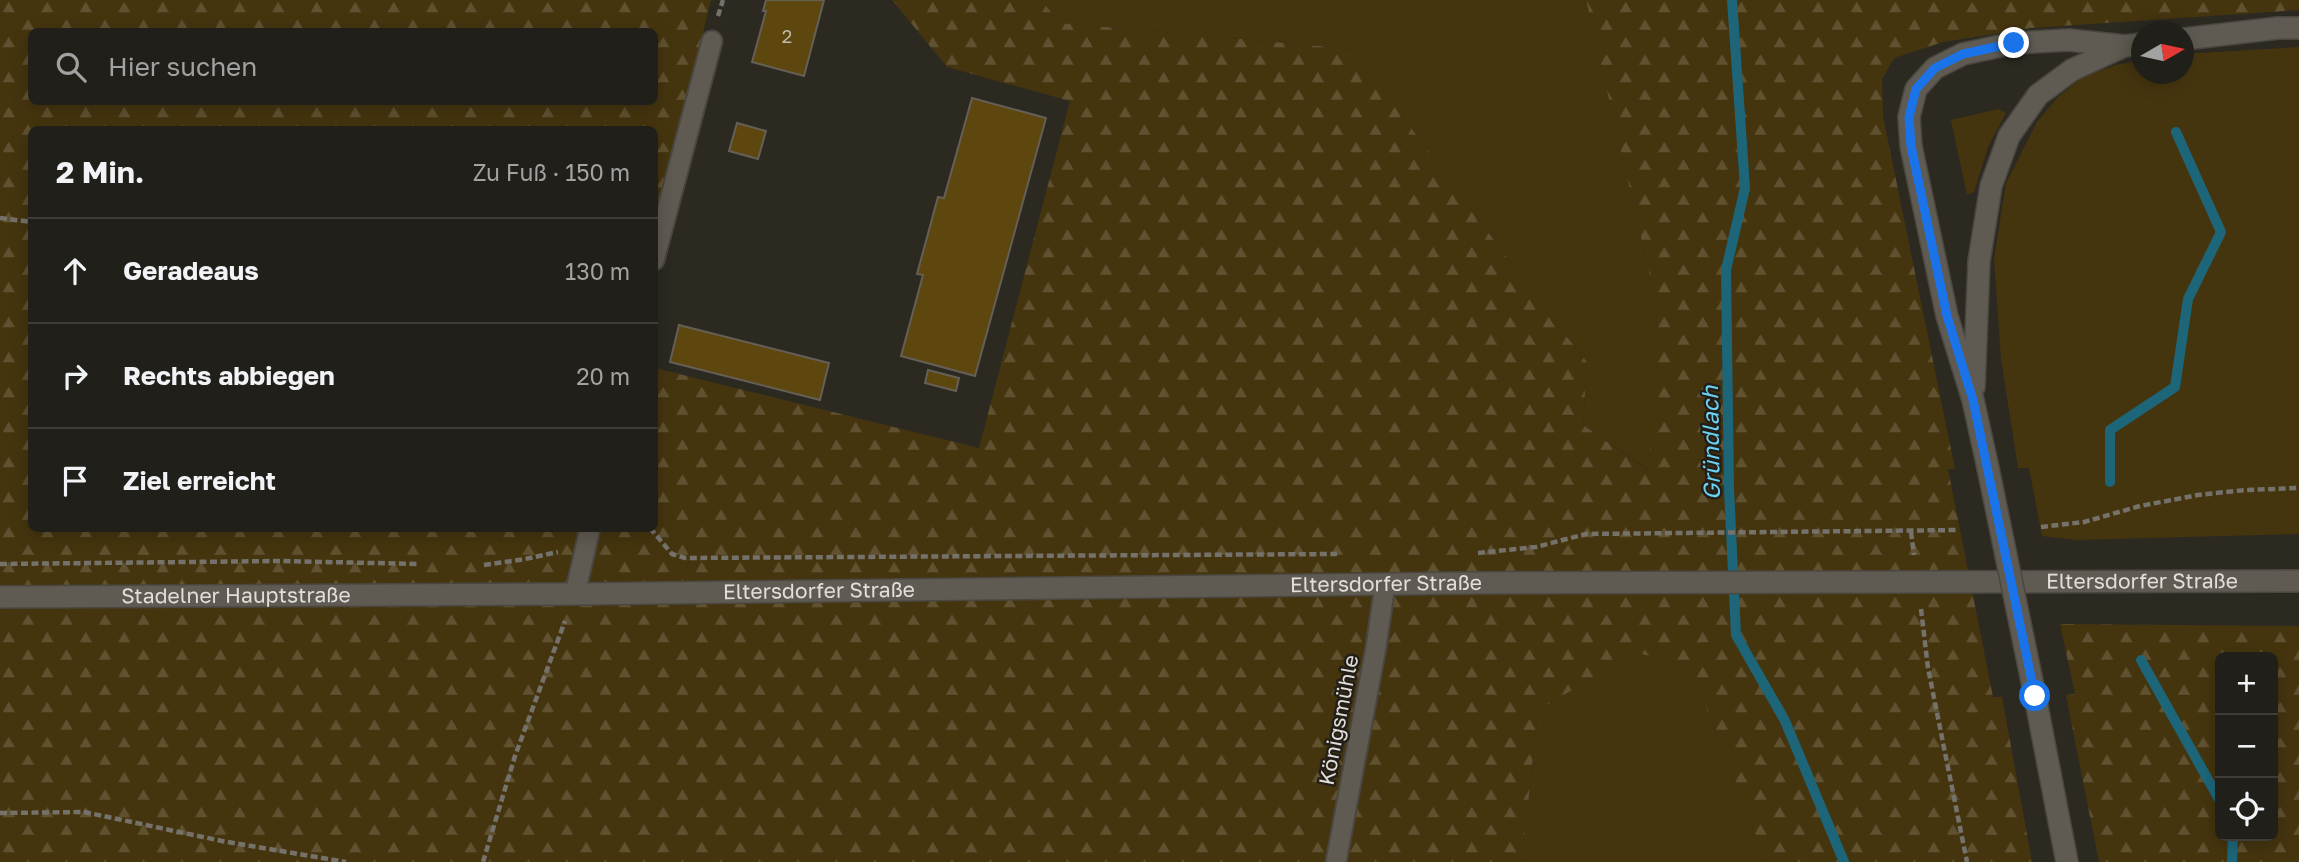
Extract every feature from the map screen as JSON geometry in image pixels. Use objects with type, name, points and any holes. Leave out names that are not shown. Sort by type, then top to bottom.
[{"type":"main road","points":[[2194,38],[2278,27],[2299,28]]},
{"type":"main road","points":[[2067,862],[1988,468],[1973,400],[1947,316],[1911,146],[1909,117],[1916,89],[1935,68],[1963,54],[2001,46],[2069,40],[2131,45]]},
{"type":"main road","points":[[1973,400],[1979,261],[1991,186],[2009,136],[2038,94],[2072,70],[2131,46]]},
{"type":"main road","name":"Eltersdorfer Straße","points":[[474,594],[1700,582],[2299,581]]},
{"type":"main road","name":"Stadelner Hauptstraße","points":[[0,597],[474,594]]},
{"type":"lane","points":[[658,245],[712,41]]},
{"type":"lane","points":[[575,594],[590,532]]},
{"type":"lane","name":"Königsmühle","points":[[1336,862],[1376,648],[1385,585]]},
{"type":"path","points":[[0,218],[28,222]]},
{"type":"path","points":[[2041,527],[2084,522],[2140,506],[2197,495],[2299,488]]},
{"type":"path","points":[[1470,554],[1535,547],[1586,534],[1959,530]]},
{"type":"path","points":[[476,566],[556,553],[590,532]]},
{"type":"path","points":[[653,532],[672,554],[685,558],[1347,554]]},
{"type":"path","points":[[0,564],[280,561],[420,564]]},
{"type":"path","points":[[1917,583],[1928,668],[1967,862]]},
{"type":"path","points":[[483,862],[515,756],[575,594]]},
{"type":"path","points":[[0,813],[84,812],[222,841],[346,862]]},
{"type":"green space","points":[[0,0],[711,0],[658,216],[658,126],[28,126],[28,532],[658,532],[658,369],[979,448],[1070,101],[947,67],[892,0],[1041,0],[1060,23],[1353,49],[1587,362],[1583,425],[1649,471],[1657,307],[1586,0],[2299,0],[2299,10],[2031,28],[1943,42],[1894,58],[1882,79],[1883,116],[1955,469],[1948,469],[1993,697],[2002,697],[2032,862],[1766,862],[1689,664],[1636,653],[1538,710],[1522,862],[0,862]]},
{"type":"green space","points":[[1041,0],[1586,0],[1657,307],[1650,471],[1583,425],[1587,362],[1353,49],[1060,23]]},
{"type":"green space","points":[[2299,47],[2299,534],[2077,540],[2042,536],[2029,468],[2018,468],[2001,359],[1994,259],[2006,183],[2037,122],[2058,97],[2083,77],[2131,62],[2131,84],[2194,84],[2194,53]]},
{"type":"green space","points":[[1998,109],[2006,113],[1988,147],[1974,192],[1967,195],[1951,120]]},
{"type":"green space","points":[[2060,624],[2299,626],[2299,862],[2099,862],[2066,695],[2075,694]]},
{"type":"green space","points":[[1636,652],[1689,664],[1766,862],[1522,862],[1538,710]]},
{"type":"building","points":[[766,0],[824,0],[804,76],[752,62],[766,11],[763,11]]},
{"type":"building","points":[[972,98],[1046,118],[975,376],[901,356],[923,275],[917,274],[938,197],[944,198]]},
{"type":"building","points":[[737,123],[766,131],[758,159],[729,151]]},
{"type":"building","points":[[679,325],[829,363],[820,400],[670,362]]},
{"type":"building","points":[[928,370],[959,378],[956,391],[925,383]]},
{"type":"waterway","name":"Gründlach","points":[[1732,0],[1745,188],[1726,270],[1729,489],[1736,635],[1785,721],[1844,862]]},
{"type":"waterway","points":[[2110,482],[2110,430],[2175,387],[2188,299],[2221,232],[2176,132]]},
{"type":"waterway","points":[[2141,660],[2215,792]]},
{"type":"waterway","points":[[2232,862],[2233,841]]},
{"type":"route","points":[[2014,43],[1963,54],[1935,68],[1916,89],[1909,117],[1911,146],[1947,316],[1973,400],[2035,696]]}]
